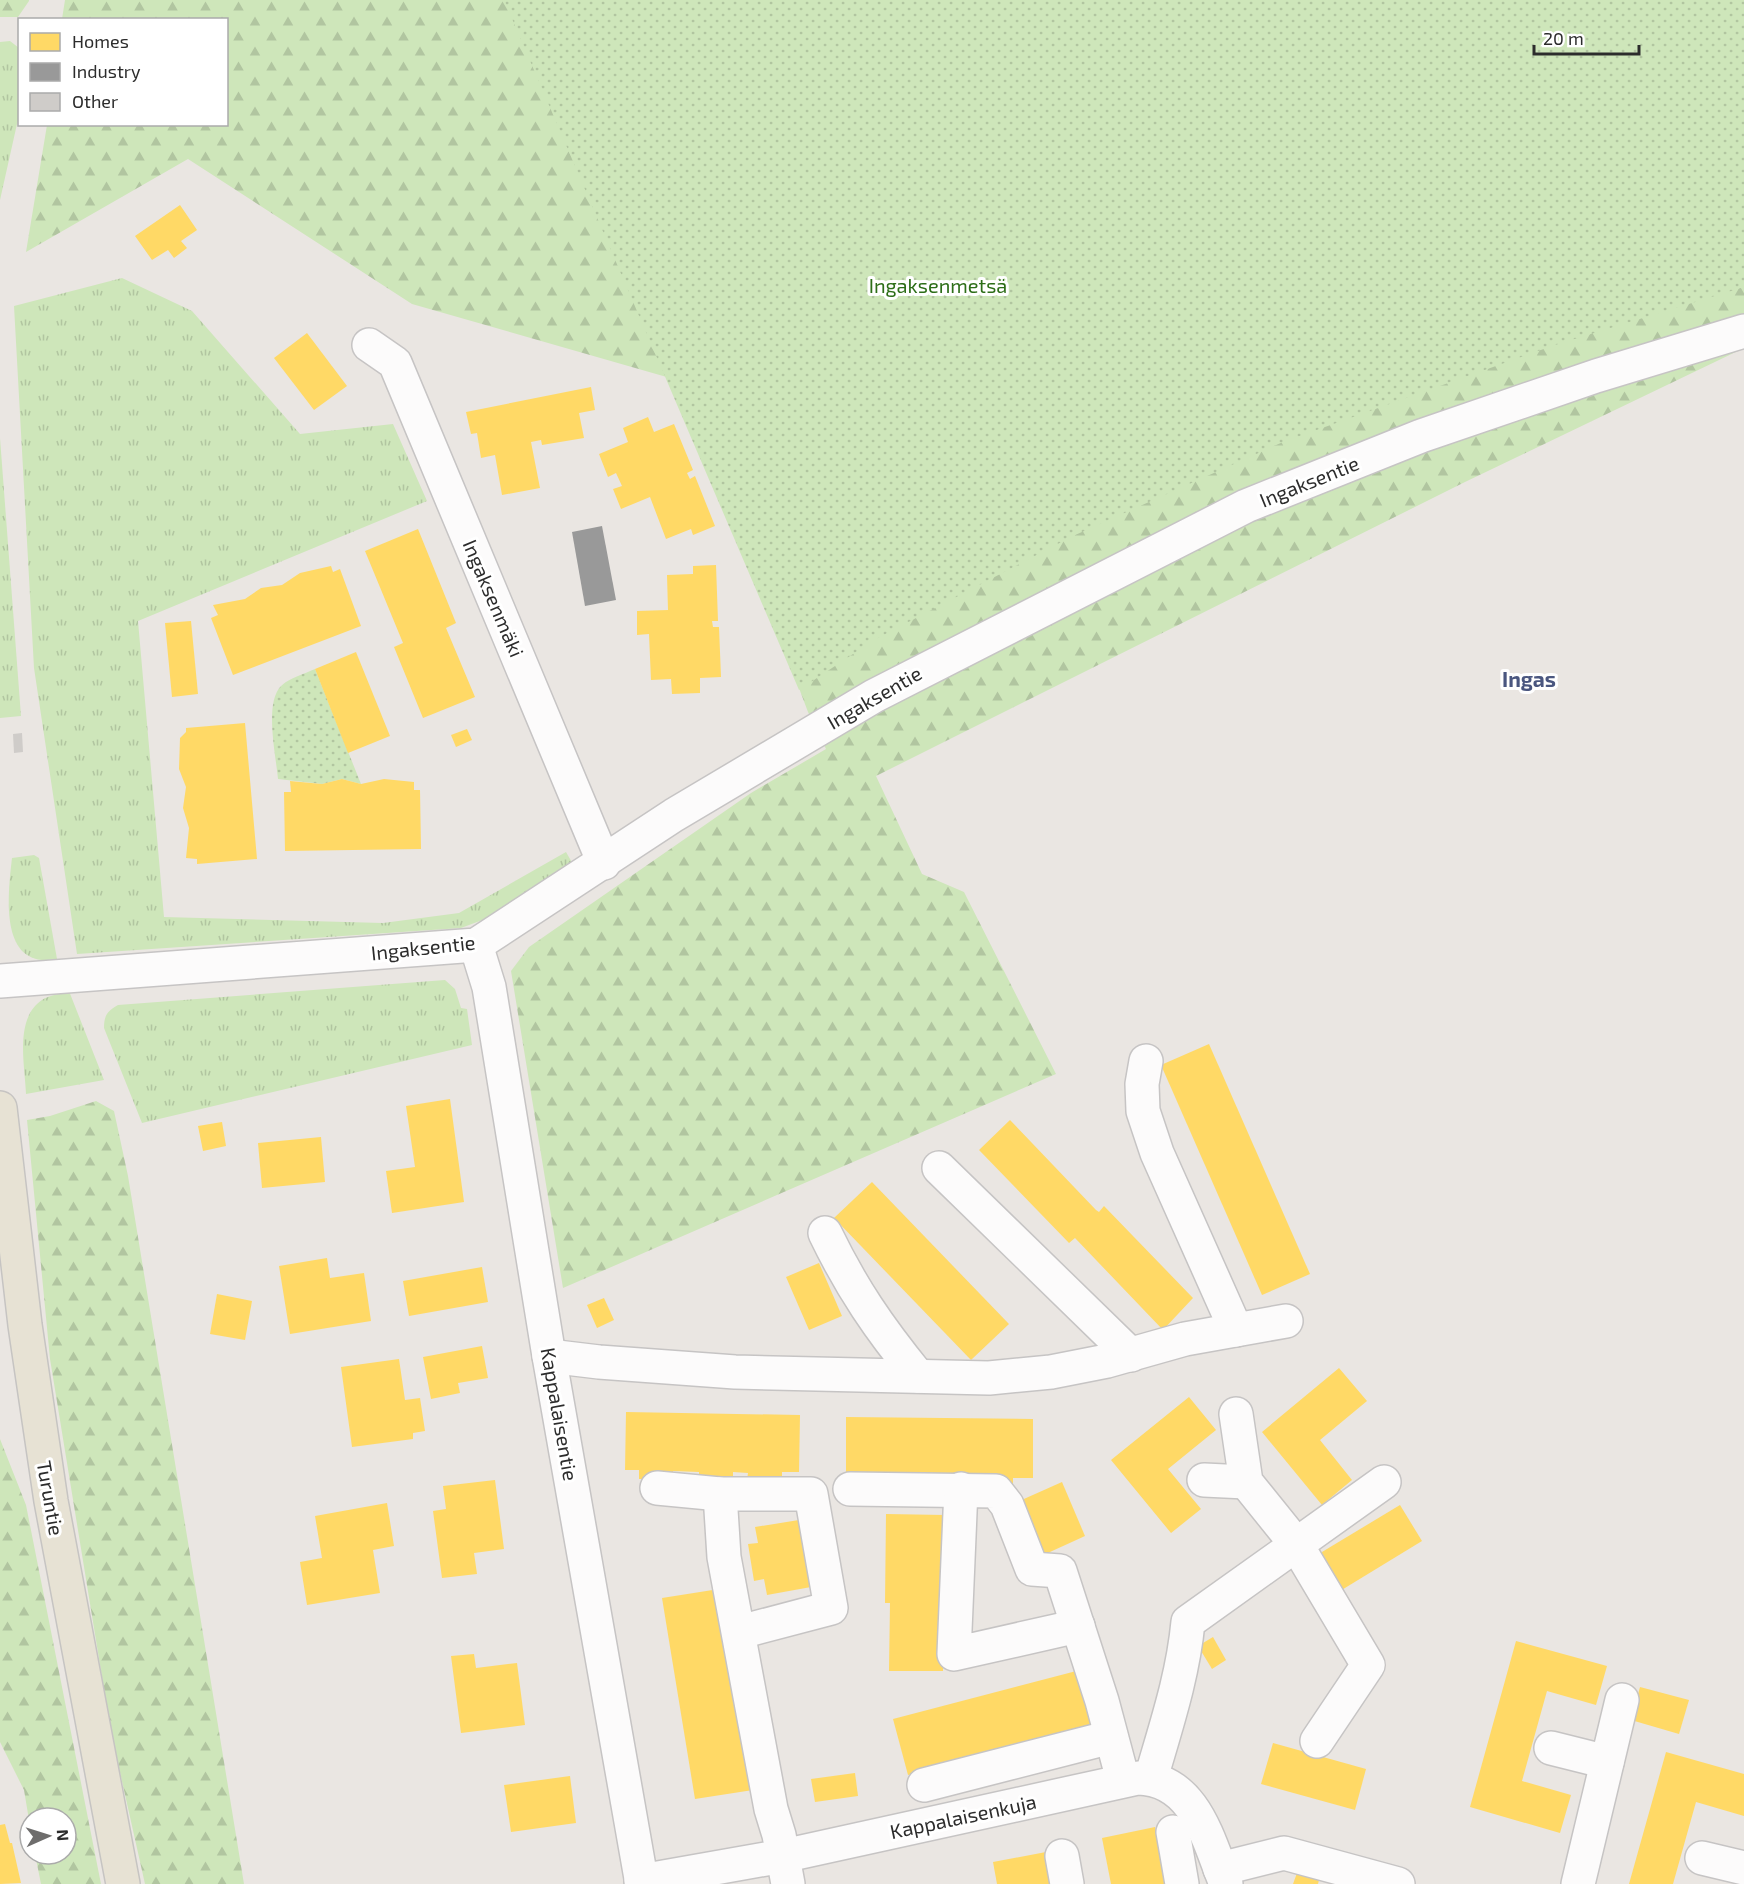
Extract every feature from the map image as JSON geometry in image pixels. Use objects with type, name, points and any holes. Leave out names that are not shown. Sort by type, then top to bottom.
[{"type":"main road","name":"Turuntie","points":[[0,1108],[28,1345],[51,1502],[123,1884]]},
{"type":"street","name":"Ingaksentie","points":[[0,981],[476,945],[674,815],[873,696],[1246,506],[1421,436],[1596,376],[1744,331]]},
{"type":"street","name":"Ingaksenmäki","points":[[369,345],[395,363],[604,863]]},
{"type":"street","name":"Kappalaisentie","points":[[476,945],[489,987],[549,1356],[642,1883]]},
{"type":"street","points":[[1146,1061],[1142,1084],[1143,1111],[1150,1132],[1236,1330]]},
{"type":"street","points":[[939,1168],[1131,1355]]},
{"type":"street","points":[[825,1233],[850,1283],[874,1322],[918,1376]]},
{"type":"street","points":[[549,1356],[735,1372],[989,1378],[1051,1372],[1131,1355],[1185,1339],[1286,1321]]},
{"type":"street","points":[[1236,1414],[1246,1482],[1296,1544],[1368,1665],[1317,1741]]},
{"type":"street","points":[[1204,1480],[1246,1482]]},
{"type":"street","points":[[1137,1779],[1168,1729],[1185,1653],[1188,1622],[1384,1482]]},
{"type":"street","points":[[657,1488],[720,1494],[811,1494],[831,1608],[740,1632]]},
{"type":"street","points":[[850,1489],[996,1491],[1006,1505],[1032,1569],[1060,1571],[1111,1737],[1137,1779],[1179,1790],[1193,1809],[1223,1877],[1284,1853],[1398,1884]]},
{"type":"street","points":[[961,1489],[954,1654],[1078,1626]]},
{"type":"street","points":[[720,1494],[724,1557],[740,1632],[771,1809],[785,1870]]},
{"type":"street","points":[[1578,1884],[1622,1700]]},
{"type":"street","points":[[924,1785],[1111,1737]]},
{"type":"street","points":[[1551,1748],[1607,1762]]},
{"type":"street","name":"Kappalaisenkuja","points":[[642,1883],[785,1870],[1137,1779]]},
{"type":"street","points":[[1173,1832],[1182,1884]]},
{"type":"street","points":[[1702,1858],[1744,1868]]},
{"type":"green space","points":[[0,0],[29,1],[18,17],[0,17]]},
{"type":"green space","points":[[65,0],[1744,0],[1744,348],[1465,482],[876,776],[922,874],[964,892],[1056,1074],[563,1288],[511,971],[529,947],[751,793],[826,749],[808,712],[684,382],[412,304],[188,159],[26,252],[47,126],[228,126],[228,18],[62,18]]},
{"type":"green space","name":"Ingaksenmetsä","points":[[504,0],[1744,0],[1744,287],[1555,345],[1283,442],[1073,536],[874,640],[799,690]]},
{"type":"green space","points":[[10,41],[18,47],[18,119],[0,200],[0,42]]},
{"type":"green space","points":[[122,278],[192,311],[300,434],[393,424],[427,501],[138,621],[164,917],[383,923],[459,913],[566,852],[574,866],[493,916],[461,928],[77,954],[34,668],[14,306]]},
{"type":"green space","points":[[0,438],[21,716],[0,718]]},
{"type":"green space","points":[[315,669],[361,784],[342,779],[322,784],[278,779],[272,730],[273,704],[276,694],[288,681]]},
{"type":"green space","points":[[34,855],[39,858],[57,959],[38,960],[25,954],[16,943],[11,928],[9,893],[12,858]]},
{"type":"green space","points":[[445,980],[455,989],[461,1008],[467,1009],[472,1045],[142,1123],[104,1028],[107,1014],[118,1005]]},
{"type":"green space","points":[[69,991],[104,1080],[26,1094],[23,1043],[28,1019],[33,1008],[42,1000]]},
{"type":"green space","points":[[96,1101],[114,1111],[128,1176],[244,1884],[145,1884],[111,1732],[50,1359],[27,1120],[50,1116]]},
{"type":"green space","points":[[0,1439],[26,1505],[101,1884],[41,1884],[37,1866],[78,1866],[78,1806],[27,1806],[24,1790],[0,1742]]},
{"type":"building: Homes","points":[[180,205],[197,230],[181,241],[187,248],[174,258],[168,250],[152,260],[135,236]]},
{"type":"building: Homes","points":[[307,333],[347,386],[314,410],[274,358]]},
{"type":"building: Homes","points":[[591,387],[595,410],[579,413],[584,438],[542,445],[541,440],[531,442],[540,488],[502,495],[495,455],[481,458],[477,433],[471,434],[466,412]]},
{"type":"building: Homes","points":[[648,417],[654,432],[674,424],[693,470],[687,473],[690,479],[695,476],[715,526],[693,535],[691,529],[666,539],[650,497],[621,509],[613,489],[622,486],[616,473],[608,477],[599,454],[628,442],[623,428]]},
{"type":"building: Homes","points":[[418,529],[456,623],[446,628],[475,697],[423,718],[394,647],[403,643],[365,551]]},
{"type":"building: Homes","points":[[716,565],[718,621],[712,621],[713,627],[719,627],[721,677],[700,678],[700,693],[672,694],[671,679],[651,680],[649,634],[637,635],[637,611],[668,610],[667,575],[693,574],[693,566]]},
{"type":"building: Homes","points":[[331,566],[333,572],[340,569],[361,626],[233,675],[211,618],[218,615],[213,605],[245,599],[261,588],[282,585],[300,573]]},
{"type":"building: Homes","points":[[191,621],[198,694],[172,697],[165,623]]},
{"type":"building: Homes","points":[[356,652],[390,736],[348,753],[315,669]]},
{"type":"building: Homes","points":[[245,723],[257,859],[197,864],[197,859],[186,858],[189,828],[183,808],[186,787],[179,769],[180,738],[186,732],[186,728]]},
{"type":"building: Homes","points":[[467,729],[472,740],[456,747],[451,735]]},
{"type":"building: Homes","points":[[342,779],[361,784],[384,779],[414,782],[414,790],[420,790],[421,849],[285,851],[284,792],[291,792],[290,781],[322,784]]},
{"type":"building: Homes","points":[[1209,1044],[1310,1274],[1262,1295],[1161,1065]]},
{"type":"building: Homes","points":[[450,1099],[464,1202],[392,1213],[386,1171],[415,1167],[406,1106]]},
{"type":"building: Homes","points":[[1010,1120],[1096,1210],[1099,1212],[1104,1206],[1193,1298],[1163,1330],[1075,1238],[1069,1243],[979,1150]]},
{"type":"building: Homes","points":[[222,1122],[226,1146],[203,1151],[198,1126]]},
{"type":"building: Homes","points":[[321,1137],[325,1182],[262,1188],[258,1143]]},
{"type":"building: Homes","points":[[872,1182],[1009,1324],[971,1360],[834,1218]]},
{"type":"building: Homes","points":[[327,1258],[330,1278],[364,1273],[371,1321],[290,1334],[279,1266]]},
{"type":"building: Homes","points":[[819,1263],[842,1316],[809,1330],[786,1277]]},
{"type":"building: Homes","points":[[482,1267],[488,1302],[409,1316],[403,1281]]},
{"type":"building: Homes","points":[[217,1294],[252,1301],[245,1340],[210,1334]]},
{"type":"building: Homes","points":[[604,1298],[614,1320],[597,1328],[587,1305]]},
{"type":"building: Homes","points":[[482,1346],[488,1378],[458,1383],[460,1393],[431,1399],[423,1357]]},
{"type":"building: Homes","points":[[399,1359],[405,1400],[420,1398],[425,1431],[413,1433],[413,1439],[352,1447],[341,1367]]},
{"type":"building: Homes","points":[[1339,1368],[1367,1401],[1320,1440],[1352,1480],[1322,1505],[1262,1432]]},
{"type":"building: Homes","points":[[1189,1397],[1216,1430],[1168,1469],[1201,1509],[1171,1533],[1111,1460]]},
{"type":"building: Homes","points":[[626,1412],[800,1415],[799,1472],[782,1472],[782,1480],[747,1480],[748,1473],[733,1472],[733,1480],[699,1479],[699,1472],[673,1471],[673,1480],[639,1479],[639,1470],[625,1470]]},
{"type":"building: Homes","points":[[846,1417],[1033,1419],[1033,1478],[1013,1478],[1013,1486],[953,1485],[846,1475]]},
{"type":"building: Homes","points":[[495,1480],[504,1549],[474,1553],[477,1574],[442,1578],[433,1511],[446,1509],[443,1486]]},
{"type":"building: Homes","points":[[1062,1482],[1085,1536],[1039,1557],[1015,1503]]},
{"type":"building: Homes","points":[[387,1503],[394,1546],[373,1550],[380,1593],[307,1605],[300,1562],[322,1558],[315,1516]]},
{"type":"building: Homes","points":[[1400,1505],[1422,1541],[1340,1591],[1317,1555]]},
{"type":"building: Homes","points":[[886,1514],[945,1515],[943,1671],[889,1671],[890,1603],[885,1603]]},
{"type":"building: Homes","points":[[811,1518],[822,1585],[767,1595],[764,1579],[754,1581],[748,1544],[758,1543],[755,1527]]},
{"type":"building: Homes","points":[[719,1589],[753,1790],[695,1799],[662,1598]]},
{"type":"building: Homes","points":[[1213,1637],[1226,1660],[1212,1669],[1198,1646]]},
{"type":"building: Homes","points":[[1516,1641],[1607,1666],[1596,1705],[1547,1691],[1522,1781],[1571,1795],[1560,1833],[1470,1807]]},
{"type":"building: Homes","points":[[474,1654],[476,1668],[517,1663],[525,1725],[461,1733],[451,1656]]},
{"type":"building: Homes","points":[[1084,1669],[1098,1723],[908,1775],[893,1719]]},
{"type":"building: Homes","points":[[1640,1687],[1689,1700],[1679,1734],[1631,1720]]},
{"type":"building: Homes","points":[[1273,1743],[1366,1769],[1355,1810],[1261,1784]]},
{"type":"building: Homes","points":[[1666,1752],[1744,1774],[1744,1816],[1696,1802],[1673,1884],[1629,1884]]},
{"type":"building: Homes","points":[[855,1773],[858,1796],[815,1802],[811,1779]]},
{"type":"building: Homes","points":[[570,1776],[576,1823],[511,1832],[504,1785]]},
{"type":"building: Homes","points":[[5,1824],[21,1883],[0,1884],[0,1825]]},
{"type":"building: Homes","points":[[1155,1827],[1166,1884],[1111,1884],[1102,1838]]},
{"type":"building: Homes","points":[[1046,1852],[1052,1884],[997,1884],[993,1862]]},
{"type":"building: Homes","points":[[1297,1873],[1319,1880],[1318,1884],[1293,1884]]},
{"type":"building: Industry","points":[[602,526],[616,600],[585,606],[572,532]]},
{"type":"building: Other","points":[[22,733],[23,752],[14,753],[13,734]]},
{"type":"district","name":"Ingas","points":[[1529,678]]}]
